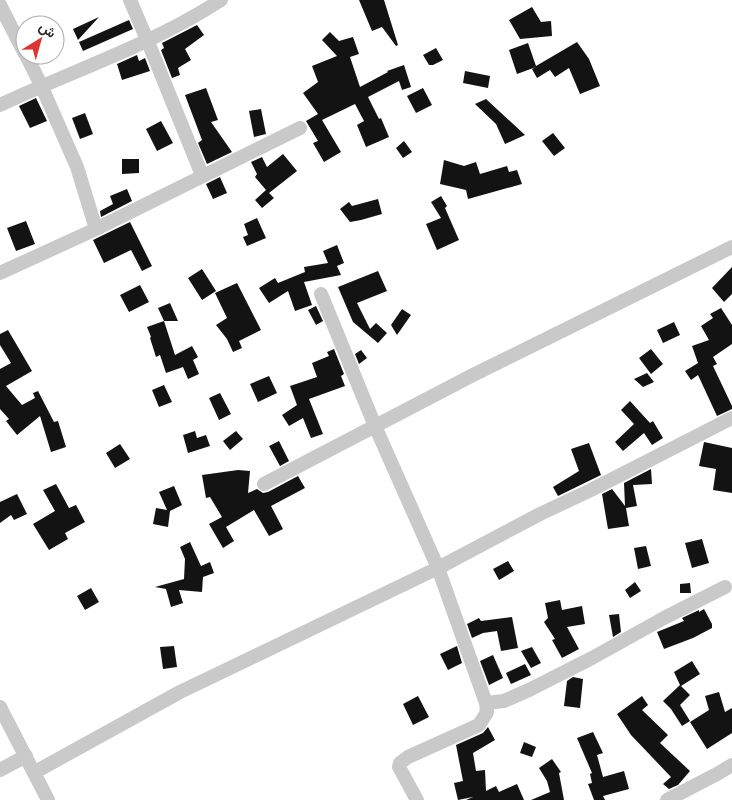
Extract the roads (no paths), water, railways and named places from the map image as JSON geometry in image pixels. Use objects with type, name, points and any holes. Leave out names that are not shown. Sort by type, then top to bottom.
[{"type":"street","points":[[130,0],[202,175]]},
{"type":"street","points":[[0,105],[41,85],[148,42],[221,0]]},
{"type":"street","points":[[0,5],[15,34]]},
{"type":"street","points":[[31,65],[77,167],[96,228]]},
{"type":"street","points":[[0,273],[300,128]]},
{"type":"street","points":[[264,484],[474,375],[732,248]]},
{"type":"street","points":[[321,294],[375,426],[438,568],[486,703],[487,712],[479,725],[408,757],[400,763],[399,767],[417,800]]},
{"type":"street","points":[[35,772],[180,692],[438,568],[540,514],[732,418]]},
{"type":"street","points":[[486,703],[504,702],[529,690],[724,587]]},
{"type":"street","points":[[0,707],[48,800]]},
{"type":"street","points":[[0,770],[26,756]]},
{"type":"street","points":[[667,800],[732,765]]}]
